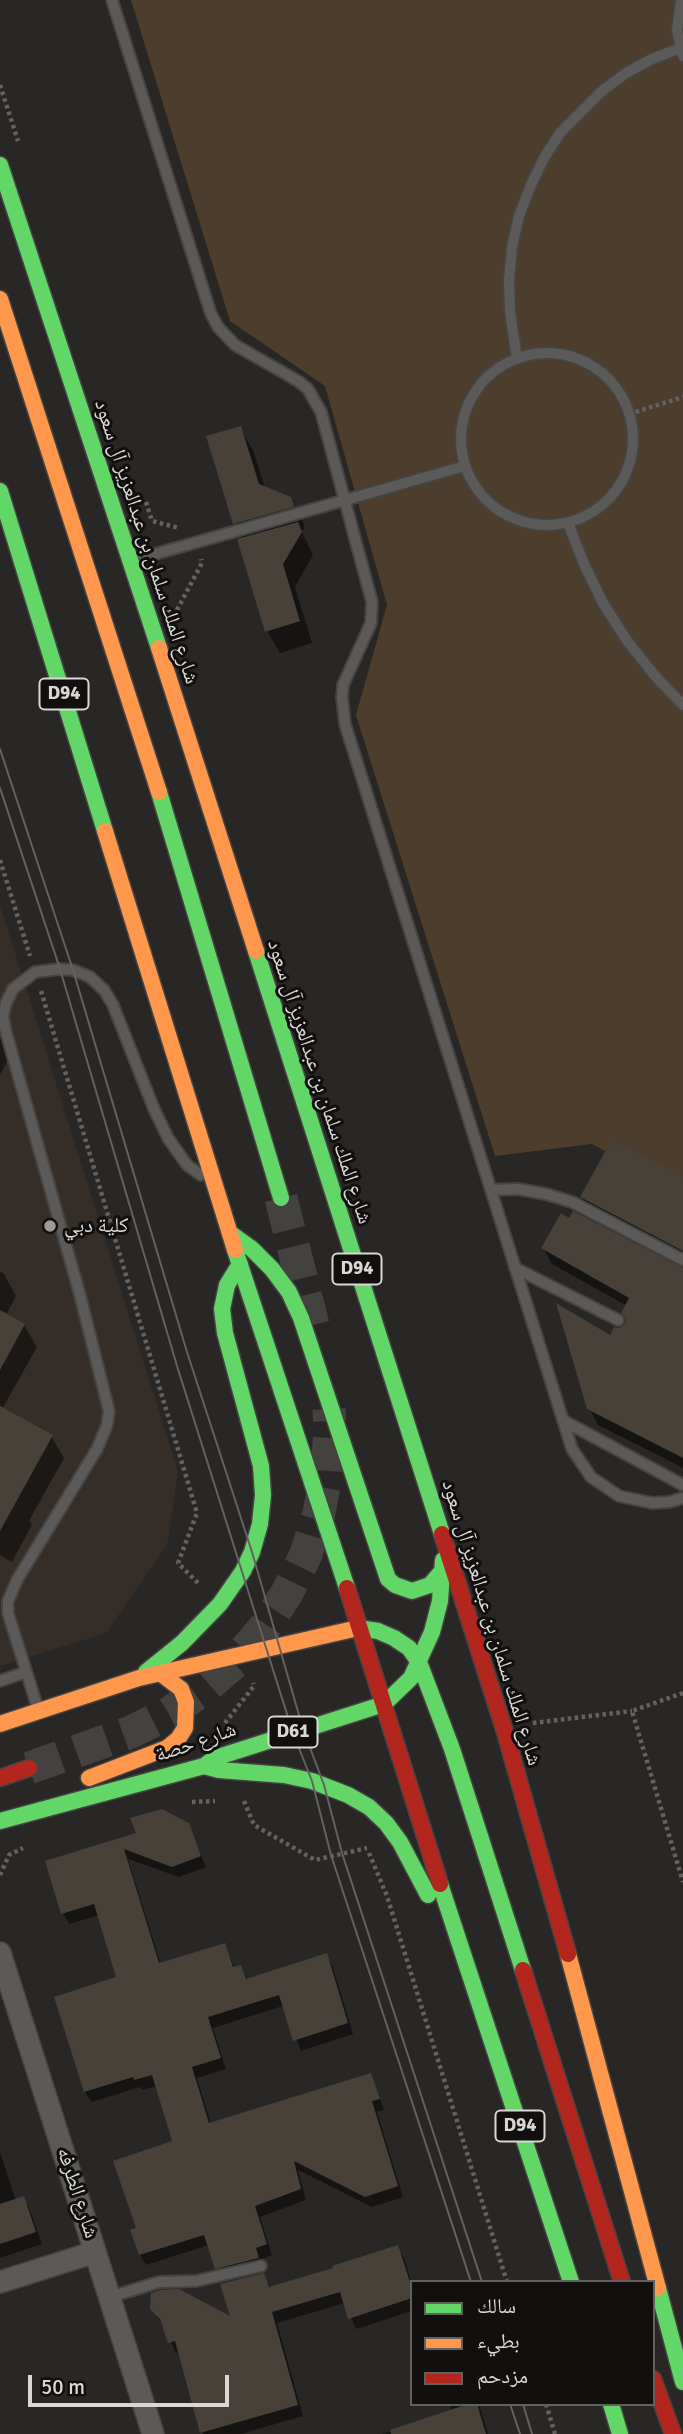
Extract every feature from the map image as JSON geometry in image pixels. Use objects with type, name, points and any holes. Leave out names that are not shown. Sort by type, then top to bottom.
[{"type":"main road","name":"شارع الملك سلمان بن عبدالعزيز آل سعود","points":[[0,165],[131,561],[517,1775],[614,2120],[683,2382]]},
{"type":"main road","points":[[0,299],[147,751],[281,1198]]},
{"type":"main road","name":"D94","points":[[1,495],[230,1233],[569,2280]]},
{"type":"main road","points":[[230,1233],[252,1249],[272,1269],[301,1318],[388,1578],[395,1585],[412,1591],[430,1585],[443,1570]]},
{"type":"main road","points":[[139,1678],[182,1643],[220,1604],[243,1571],[260,1524],[263,1495],[261,1466],[225,1333],[222,1309],[227,1285],[240,1264]]},
{"type":"main road","name":"شارع حصة","points":[[0,1822],[204,1766],[215,1758],[384,1704],[411,1678],[432,1632],[440,1601],[443,1570],[441,1533]]},
{"type":"main road","points":[[0,1724],[139,1678],[360,1628],[378,1631],[409,1648],[419,1661],[452,1749],[621,2280]]},
{"type":"main road","points":[[55,1806],[73,1788],[86,1780],[167,1748],[178,1739],[185,1728],[186,1702],[181,1689],[160,1673]]},
{"type":"main road","points":[[423,1716],[435,1720],[452,1749]]},
{"type":"main road","points":[[401,1764],[401,1732],[405,1724]]},
{"type":"main road","points":[[204,1766],[219,1770],[257,1771],[312,1781],[348,1795],[369,1807],[386,1823],[400,1842],[469,1971]]},
{"type":"main road","points":[[0,1777],[29,1768]]},
{"type":"main road","points":[[655,2384],[673,2434]]},
{"type":"main road","points":[[612,2406],[620,2434]]},
{"type":"street","points":[[0,1839],[21,1816]]},
{"type":"street","name":"شارع الطرفه","points":[[0,1952],[153,2434]]},
{"type":"street","points":[[0,2282],[95,2252]]},
{"type":"lane","points":[[112,0],[211,314],[218,327],[235,345],[298,381],[316,400],[321,412],[373,611],[343,685],[342,711],[572,1449],[591,1477],[619,1496],[635,1501],[669,1503],[683,1498]]},
{"type":"lane","points":[[517,359],[510,302],[512,247],[519,216],[531,185],[544,158],[567,126],[602,91],[635,68],[681,52],[677,30],[681,0]]},
{"type":"lane","points":[[551,353],[585,362],[612,383],[629,414],[632,449],[622,481],[612,496],[599,507],[568,523],[550,526],[513,519],[484,498],[472,483],[465,466],[461,448],[462,429],[474,394],[485,379],[500,367],[517,359],[551,353]]},
{"type":"lane","points":[[131,561],[465,466]]},
{"type":"lane","points":[[568,523],[604,605],[628,642],[683,705]]},
{"type":"lane","points":[[39,1711],[8,1612],[8,1601],[11,1590],[97,1450],[107,1425],[109,1410],[80,1295],[6,1032],[3,1017],[13,989],[35,972],[60,969],[90,977],[104,990],[113,1005],[168,1139],[187,1165],[215,1184]]},
{"type":"lane","points":[[491,1190],[532,1191],[572,1202],[683,1260]]},
{"type":"lane","points":[[515,1268],[618,1320]]},
{"type":"lane","points":[[564,1422],[683,1485]]},
{"type":"lane","points":[[0,1681],[26,1672]]},
{"type":"lane","points":[[110,2297],[159,2282],[196,2281],[261,2266]]},
{"type":"path","points":[[629,414],[683,397]]},
{"type":"path","points":[[0,860],[197,1513],[178,1563]]},
{"type":"path","points":[[529,1724],[632,1711],[683,1693]]},
{"type":"path","points":[[632,1711],[683,1882]]},
{"type":"path","points":[[367,1848],[387,1896],[507,2280]]},
{"type":"path","points":[[547,2406],[555,2434]]},
{"type":"shaded area","points":[[131,0],[683,0],[683,1193],[592,1144],[495,1156],[356,715],[387,605],[325,386],[230,321]]},
{"type":"shaded area","name":"كلية دبي","points":[[0,905],[178,1472],[167,1545],[106,1633],[0,1666]]},
{"type":"building","points":[[241,426],[259,484],[291,497],[294,507],[233,524],[206,436]]},
{"type":"building","points":[[298,522],[302,532],[283,564],[300,621],[265,632],[237,539]]},
{"type":"building","points":[[612,1139],[683,1177],[683,1251],[580,1197]]},
{"type":"building","points":[[573,1211],[683,1268],[683,1458],[587,1409],[556,1303],[610,1335],[614,1327],[619,1328],[625,1324],[626,1319],[621,1313],[629,1298],[541,1248],[561,1213],[569,1218]]},
{"type":"building","points":[[0,1310],[25,1324],[0,1370]]},
{"type":"building","points":[[0,1406],[53,1435],[0,1531]]},
{"type":"building","points":[[162,1809],[189,1823],[201,1856],[172,1867],[124,1849],[159,1963],[225,1943],[233,1967],[241,1965],[246,1979],[327,1953],[348,2023],[293,2041],[279,1995],[208,2017],[221,2058],[192,2067],[209,2123],[371,2073],[380,2099],[372,2101],[398,2186],[365,2197],[294,2161],[301,2189],[255,2206],[267,2244],[256,2248],[259,2258],[215,2269],[204,2235],[139,2255],[130,2230],[136,2228],[113,2161],[172,2141],[152,2075],[134,2080],[133,2077],[84,2092],[54,1997],[116,1977],[94,1904],[61,1914],[45,1861],[136,1833],[130,1818]]},
{"type":"building","points":[[24,2196],[36,2232],[0,2244],[0,2204]]},
{"type":"building","points":[[398,2245],[410,2282],[410,2299],[348,2319],[340,2292],[272,2312],[298,2405],[200,2433],[175,2341],[168,2343],[160,2319],[150,2309],[151,2293],[179,2289],[230,2316],[220,2284],[264,2273],[269,2287],[333,2268],[332,2266]]},
{"type":"building","points":[[462,2406],[478,2406],[486,2434],[391,2434],[390,2430]]},
{"type":"tunnel","points":[[281,1198],[313,1325]]},
{"type":"tunnel","points":[[29,1768],[131,1732],[169,1713],[204,1689],[236,1661],[264,1628],[287,1593],[306,1554],[319,1513],[327,1471],[329,1409]]},
{"type":"tram line","points":[[0,749],[73,970],[187,1352],[252,1552],[303,1729],[324,1785],[342,1853],[481,2280]]},
{"type":"tram line","points":[[0,788],[60,969],[177,1366],[293,1733],[312,1781],[331,1855],[470,2280]]},
{"type":"tram line","points":[[511,2406],[520,2434]]},
{"type":"tram line","points":[[524,2406],[532,2434]]},
{"type":"traffic: fast","points":[[0,165],[159,648]]},
{"type":"traffic: fast","points":[[0,491],[105,831]]},
{"type":"traffic: fast","points":[[159,792],[281,1198]]},
{"type":"traffic: fast","points":[[256,951],[442,1534]]},
{"type":"traffic: fast","points":[[230,1233],[252,1249],[272,1269],[289,1292],[301,1318],[388,1579],[395,1585],[412,1591],[430,1585],[443,1570]]},
{"type":"traffic: fast","points":[[235,1250],[347,1588]]},
{"type":"traffic: fast","points":[[146,1672],[182,1643],[220,1604],[243,1571],[260,1524],[263,1495],[261,1466],[225,1333],[222,1309],[227,1285],[240,1264]]},
{"type":"traffic: fast","points":[[0,1821],[204,1766],[215,1758],[384,1704],[411,1678],[432,1632],[440,1601],[443,1560]]},
{"type":"traffic: fast","points":[[358,1628],[378,1631],[394,1638],[409,1648],[419,1662],[452,1749],[523,1970]]},
{"type":"traffic: fast","points":[[204,1766],[312,1781],[348,1795],[369,1807],[386,1823],[400,1842],[428,1895]]},
{"type":"traffic: fast","points":[[440,1884],[570,2280]]},
{"type":"traffic: fast","points":[[658,2288],[683,2382]]},
{"type":"traffic: fast","points":[[612,2406],[620,2434]]},
{"type":"traffic: slow","points":[[0,299],[159,792]]},
{"type":"traffic: slow","points":[[159,648],[256,951]]},
{"type":"traffic: slow","points":[[105,831],[235,1250]]},
{"type":"traffic: slow","points":[[0,1724],[139,1678],[358,1628]]},
{"type":"traffic: slow","points":[[89,1778],[167,1748],[178,1739],[185,1728],[186,1702],[181,1689],[160,1673]]},
{"type":"traffic: slow","points":[[568,1954],[658,2288]]},
{"type":"traffic: jam","points":[[442,1534],[505,1732],[568,1954]]},
{"type":"traffic: jam","points":[[347,1588],[440,1884]]},
{"type":"traffic: jam","points":[[0,1778],[29,1768]]},
{"type":"traffic: jam","points":[[523,1970],[621,2280]]},
{"type":"traffic: jam","points":[[655,2384],[673,2434]]},
{"type":"place","name":"كلية دبي","points":[[50,1226]]}]
